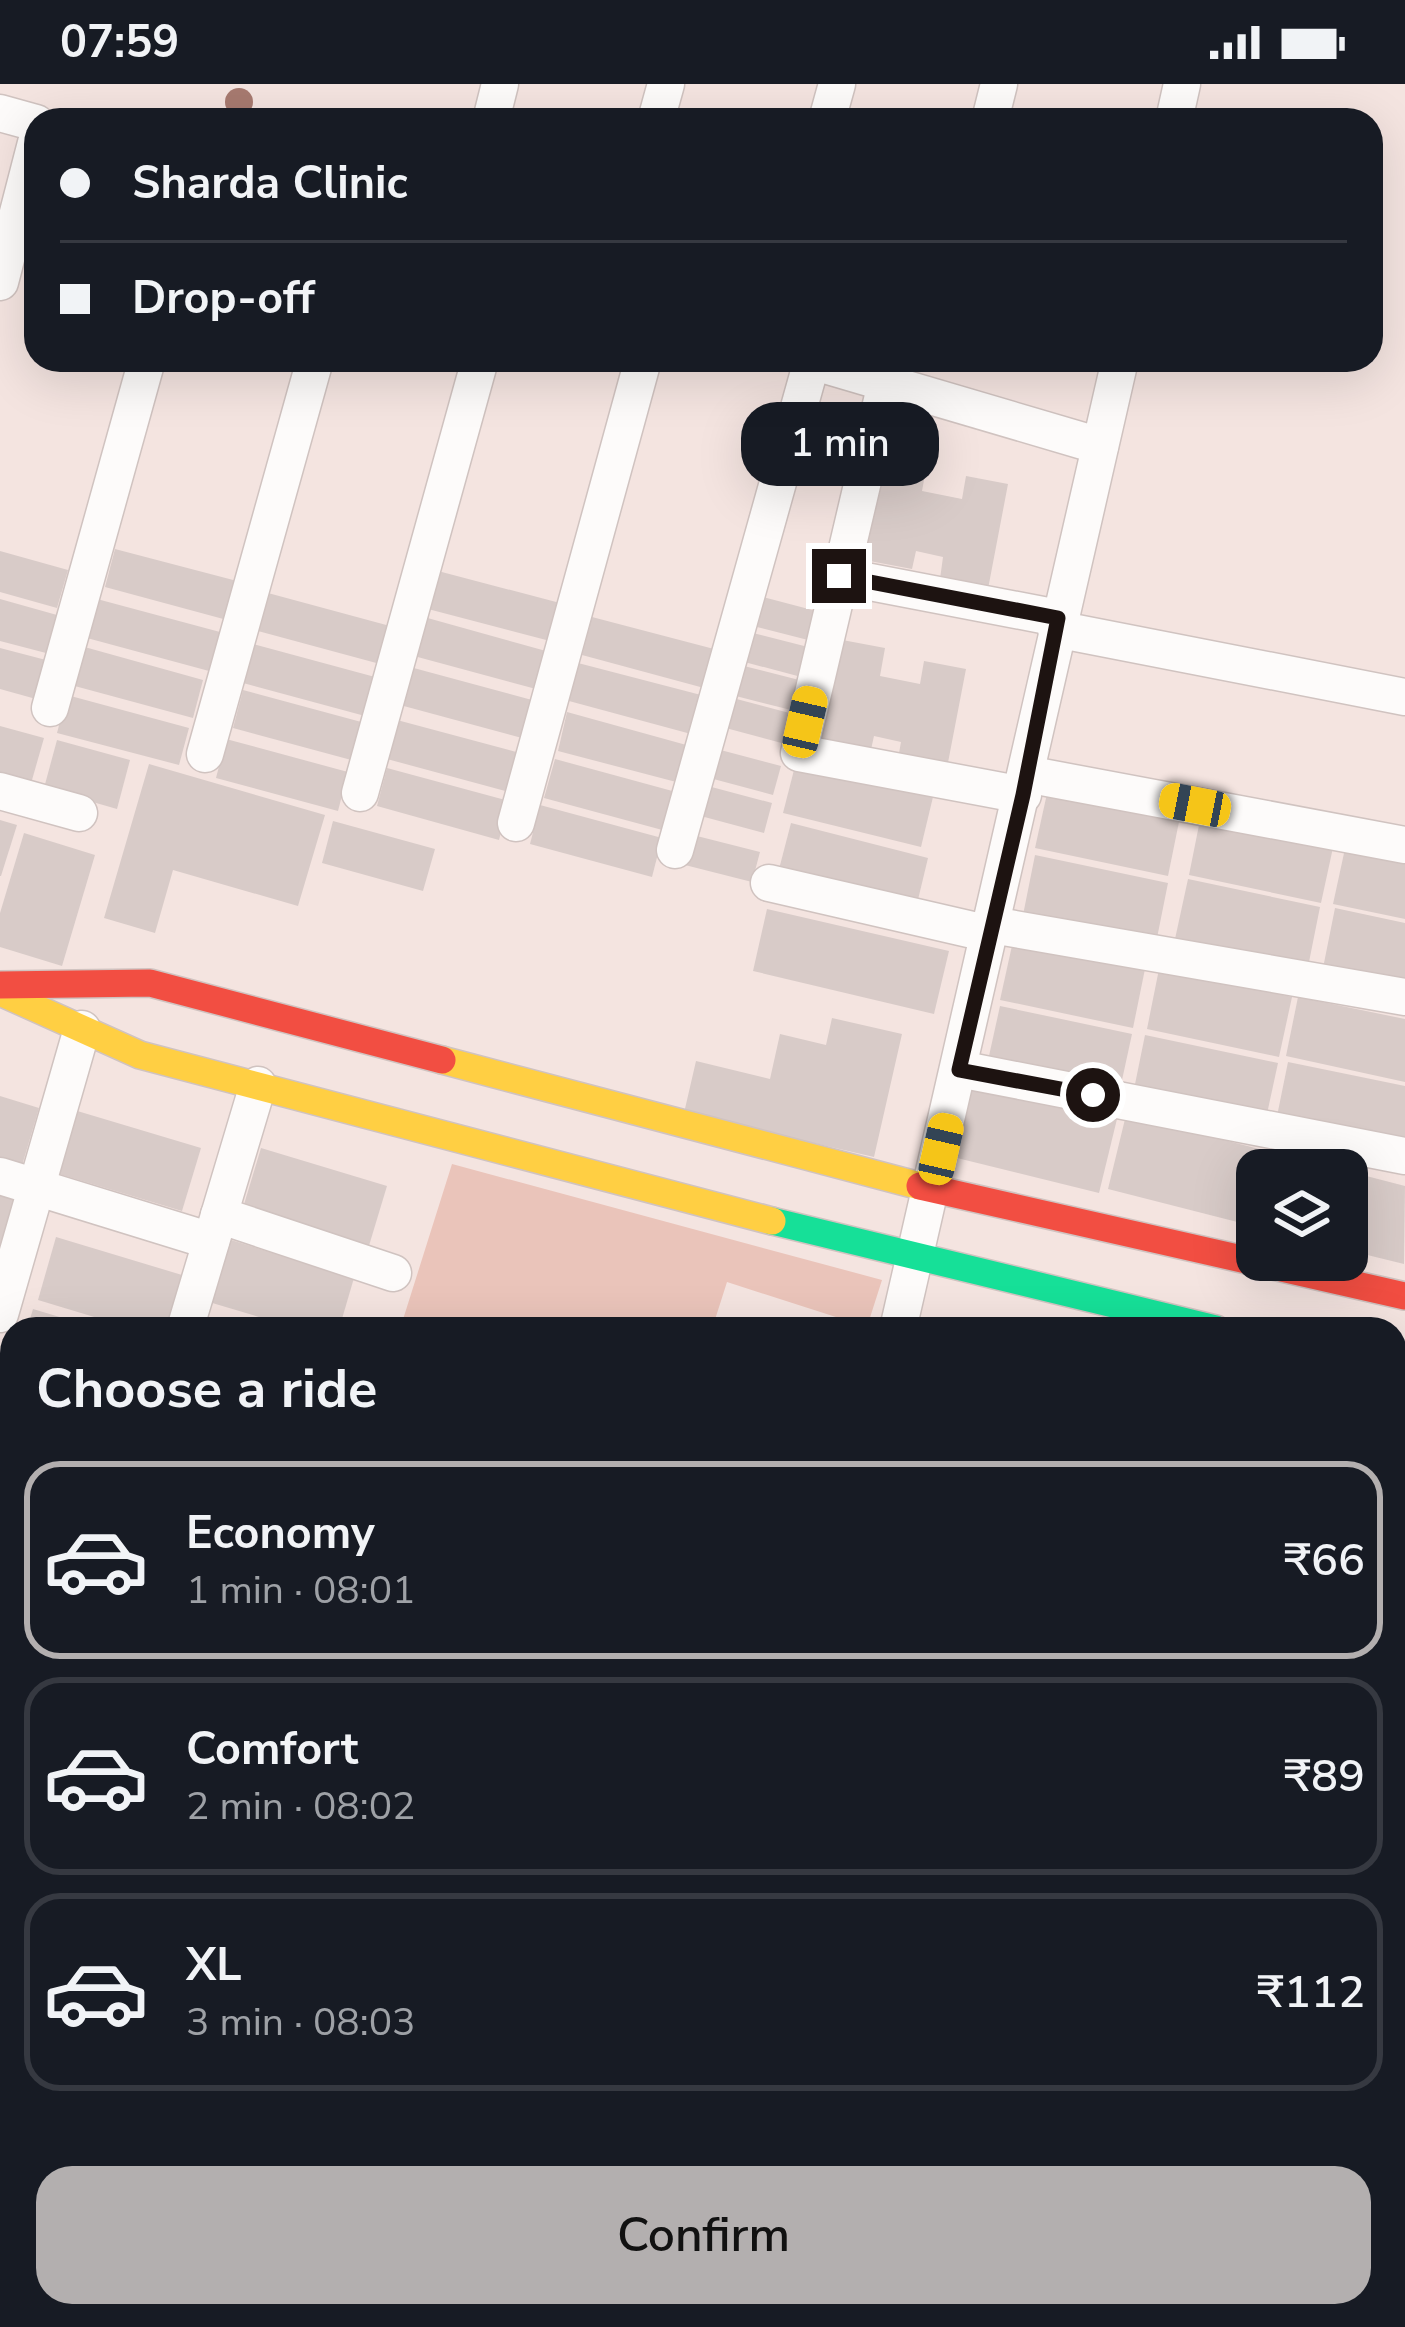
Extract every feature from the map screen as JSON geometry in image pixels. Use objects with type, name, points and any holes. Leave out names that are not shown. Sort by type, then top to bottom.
[{"type":"street","points":[[0,282],[24,189]]},
{"type":"street","points":[[50,708],[143,372]]},
{"type":"street","points":[[205,754],[312,372]]},
{"type":"street","points":[[360,793],[477,372]]},
{"type":"street","points":[[517,823],[640,372]]},
{"type":"street","points":[[675,850],[807,372]]},
{"type":"street","points":[[876,372],[912,378],[1100,446]]},
{"type":"street","points":[[901,1317],[1117,372]]},
{"type":"street","points":[[912,378],[839,576],[799,753],[1405,845]]},
{"type":"street","points":[[839,576],[1405,697]]},
{"type":"street","points":[[0,791],[79,813]]},
{"type":"street","points":[[769,883],[991,930],[1405,997]]},
{"type":"street","points":[[0,988],[150,983],[932,1189],[1405,1296]]},
{"type":"street","points":[[0,988],[140,1054],[915,1259],[1164,1317]]},
{"type":"street","points":[[1,1308],[82,1029]]},
{"type":"street","points":[[959,1070],[1405,1156]]},
{"type":"street","points":[[189,1317],[258,1085]]},
{"type":"street","points":[[0,1176],[393,1273]]},
{"type":"shaded area","points":[[452,1164],[882,1280],[870,1317],[836,1317],[727,1282],[716,1317],[404,1317]]},
{"type":"building","points":[[879,454],[927,464],[922,491],[962,499],[966,476],[1008,484],[988,589],[940,579],[943,557],[916,551],[912,569],[859,559]]},
{"type":"building","points":[[115,549],[237,581],[227,620],[105,587]]},
{"type":"building","points":[[0,551],[68,570],[57,608],[0,592]]},
{"type":"building","points":[[438,571],[560,603],[550,641],[428,609]]},
{"type":"building","points":[[268,593],[390,626],[380,664],[258,631]]},
{"type":"building","points":[[752,594],[820,612],[812,641],[745,624]]},
{"type":"building","points":[[0,599],[57,615],[46,653],[0,641]]},
{"type":"building","points":[[97,599],[220,632],[209,671],[87,638]]},
{"type":"building","points":[[424,617],[546,651],[536,689],[414,656]]},
{"type":"building","points":[[592,617],[714,649],[704,688],[582,655]]},
{"type":"building","points":[[745,631],[812,648],[805,678],[737,660]]},
{"type":"building","points":[[837,639],[885,648],[880,676],[920,684],[924,661],[966,669],[946,773],[897,764],[901,742],[874,736],[870,754],[817,744]]},
{"type":"building","points":[[253,644],[375,677],[365,716],[243,683]]},
{"type":"building","points":[[81,646],[203,680],[193,718],[71,685]]},
{"type":"building","points":[[0,648],[46,660],[36,699],[0,689]]},
{"type":"building","points":[[578,663],[701,695],[691,734],[569,701]]},
{"type":"building","points":[[736,664],[803,681],[795,711],[728,694]]},
{"type":"building","points":[[410,667],[532,700],[522,738],[400,705]]},
{"type":"building","points":[[243,690],[365,723],[355,761],[233,728]]},
{"type":"building","points":[[67,695],[189,728],[179,765],[57,733]]},
{"type":"building","points":[[729,697],[797,715],[789,745],[722,727]]},
{"type":"building","points":[[567,712],[690,746],[680,783],[558,751]]},
{"type":"building","points":[[397,720],[520,753],[509,792],[387,759]]},
{"type":"building","points":[[0,726],[44,738],[30,787],[0,778]]},
{"type":"building","points":[[226,739],[348,772],[338,811],[216,778]]},
{"type":"building","points":[[57,740],[130,760],[117,809],[44,788]]},
{"type":"building","points":[[713,748],[781,766],[773,795],[706,777]]},
{"type":"building","points":[[555,759],[676,792],[666,831],[544,798]]},
{"type":"building","points":[[796,762],[933,797],[921,847],[783,813]]},
{"type":"building","points":[[149,764],[325,815],[298,906],[173,870],[155,933],[104,918]]},
{"type":"building","points":[[387,768],[509,801],[499,840],[377,806]]},
{"type":"building","points":[[704,785],[772,803],[764,833],[697,815]]},
{"type":"building","points":[[1048,789],[1180,817],[1168,876],[1035,848]]},
{"type":"building","points":[[540,805],[662,838],[652,877],[530,844]]},
{"type":"building","points":[[1201,815],[1334,843],[1321,903],[1189,875]]},
{"type":"building","points":[[0,820],[17,825],[1,876],[0,876]]},
{"type":"building","points":[[333,821],[435,849],[423,891],[322,863]]},
{"type":"building","points":[[791,823],[928,858],[916,908],[778,873]]},
{"type":"building","points":[[24,833],[95,855],[62,966],[0,947],[0,913]]},
{"type":"building","points":[[693,835],[760,852],[752,882],[685,865]]},
{"type":"building","points":[[1346,844],[1405,857],[1405,919],[1333,904]]},
{"type":"building","points":[[1035,855],[1168,883],[1156,943],[1023,915]]},
{"type":"building","points":[[1188,879],[1320,907],[1308,967],[1175,939]]},
{"type":"building","points":[[1335,908],[1405,923],[1405,985],[1323,968]]},
{"type":"building","points":[[767,909],[949,951],[934,1014],[753,971]]},
{"type":"building","points":[[1013,941],[1145,969],[1133,1028],[1000,1000]]},
{"type":"building","points":[[1159,969],[1292,997],[1279,1057],[1147,1029]]},
{"type":"building","points":[[1298,997],[1405,1019],[1405,1082],[1286,1056]]},
{"type":"building","points":[[1000,1006],[1132,1034],[1119,1094],[987,1065]]},
{"type":"building","points":[[832,1018],[902,1034],[874,1157],[684,1113],[696,1061],[770,1079],[780,1034],[826,1045]]},
{"type":"building","points":[[1145,1035],[1278,1063],[1265,1123],[1133,1094]]},
{"type":"building","points":[[1288,1062],[1405,1086],[1405,1149],[1276,1121]]},
{"type":"building","points":[[972,1083],[1117,1119],[1099,1193],[953,1157]]},
{"type":"building","points":[[0,1096],[39,1108],[21,1169],[0,1162]]},
{"type":"building","points":[[74,1110],[201,1148],[182,1211],[56,1173]]},
{"type":"building","points":[[1126,1115],[1259,1149],[1236,1149],[1236,1222],[1108,1189]]},
{"type":"building","points":[[261,1148],[387,1186],[368,1249],[242,1211]]},
{"type":"building","points":[[1368,1176],[1405,1186],[1404,1264],[1368,1255]]},
{"type":"building","points":[[0,1189],[22,1196],[0,1264]]},
{"type":"building","points":[[56,1237],[182,1275],[170,1317],[94,1317],[38,1300]]},
{"type":"building","points":[[228,1239],[354,1278],[343,1317],[259,1317],[209,1302]]},
{"type":"building","points":[[33,1309],[60,1317],[31,1317]]},
{"type":"traffic: fast","points":[[772,1221],[1167,1317]]},
{"type":"traffic: slow","points":[[0,992],[140,1055],[772,1221]]},
{"type":"traffic: slow","points":[[442,1060],[920,1186]]},
{"type":"traffic: jam","points":[[0,985],[150,983],[442,1060]]},
{"type":"traffic: jam","points":[[920,1186],[1405,1296]]},
{"type":"route","points":[[839,576],[1058,618],[1023,795],[959,1070],[1093,1095]]}]
